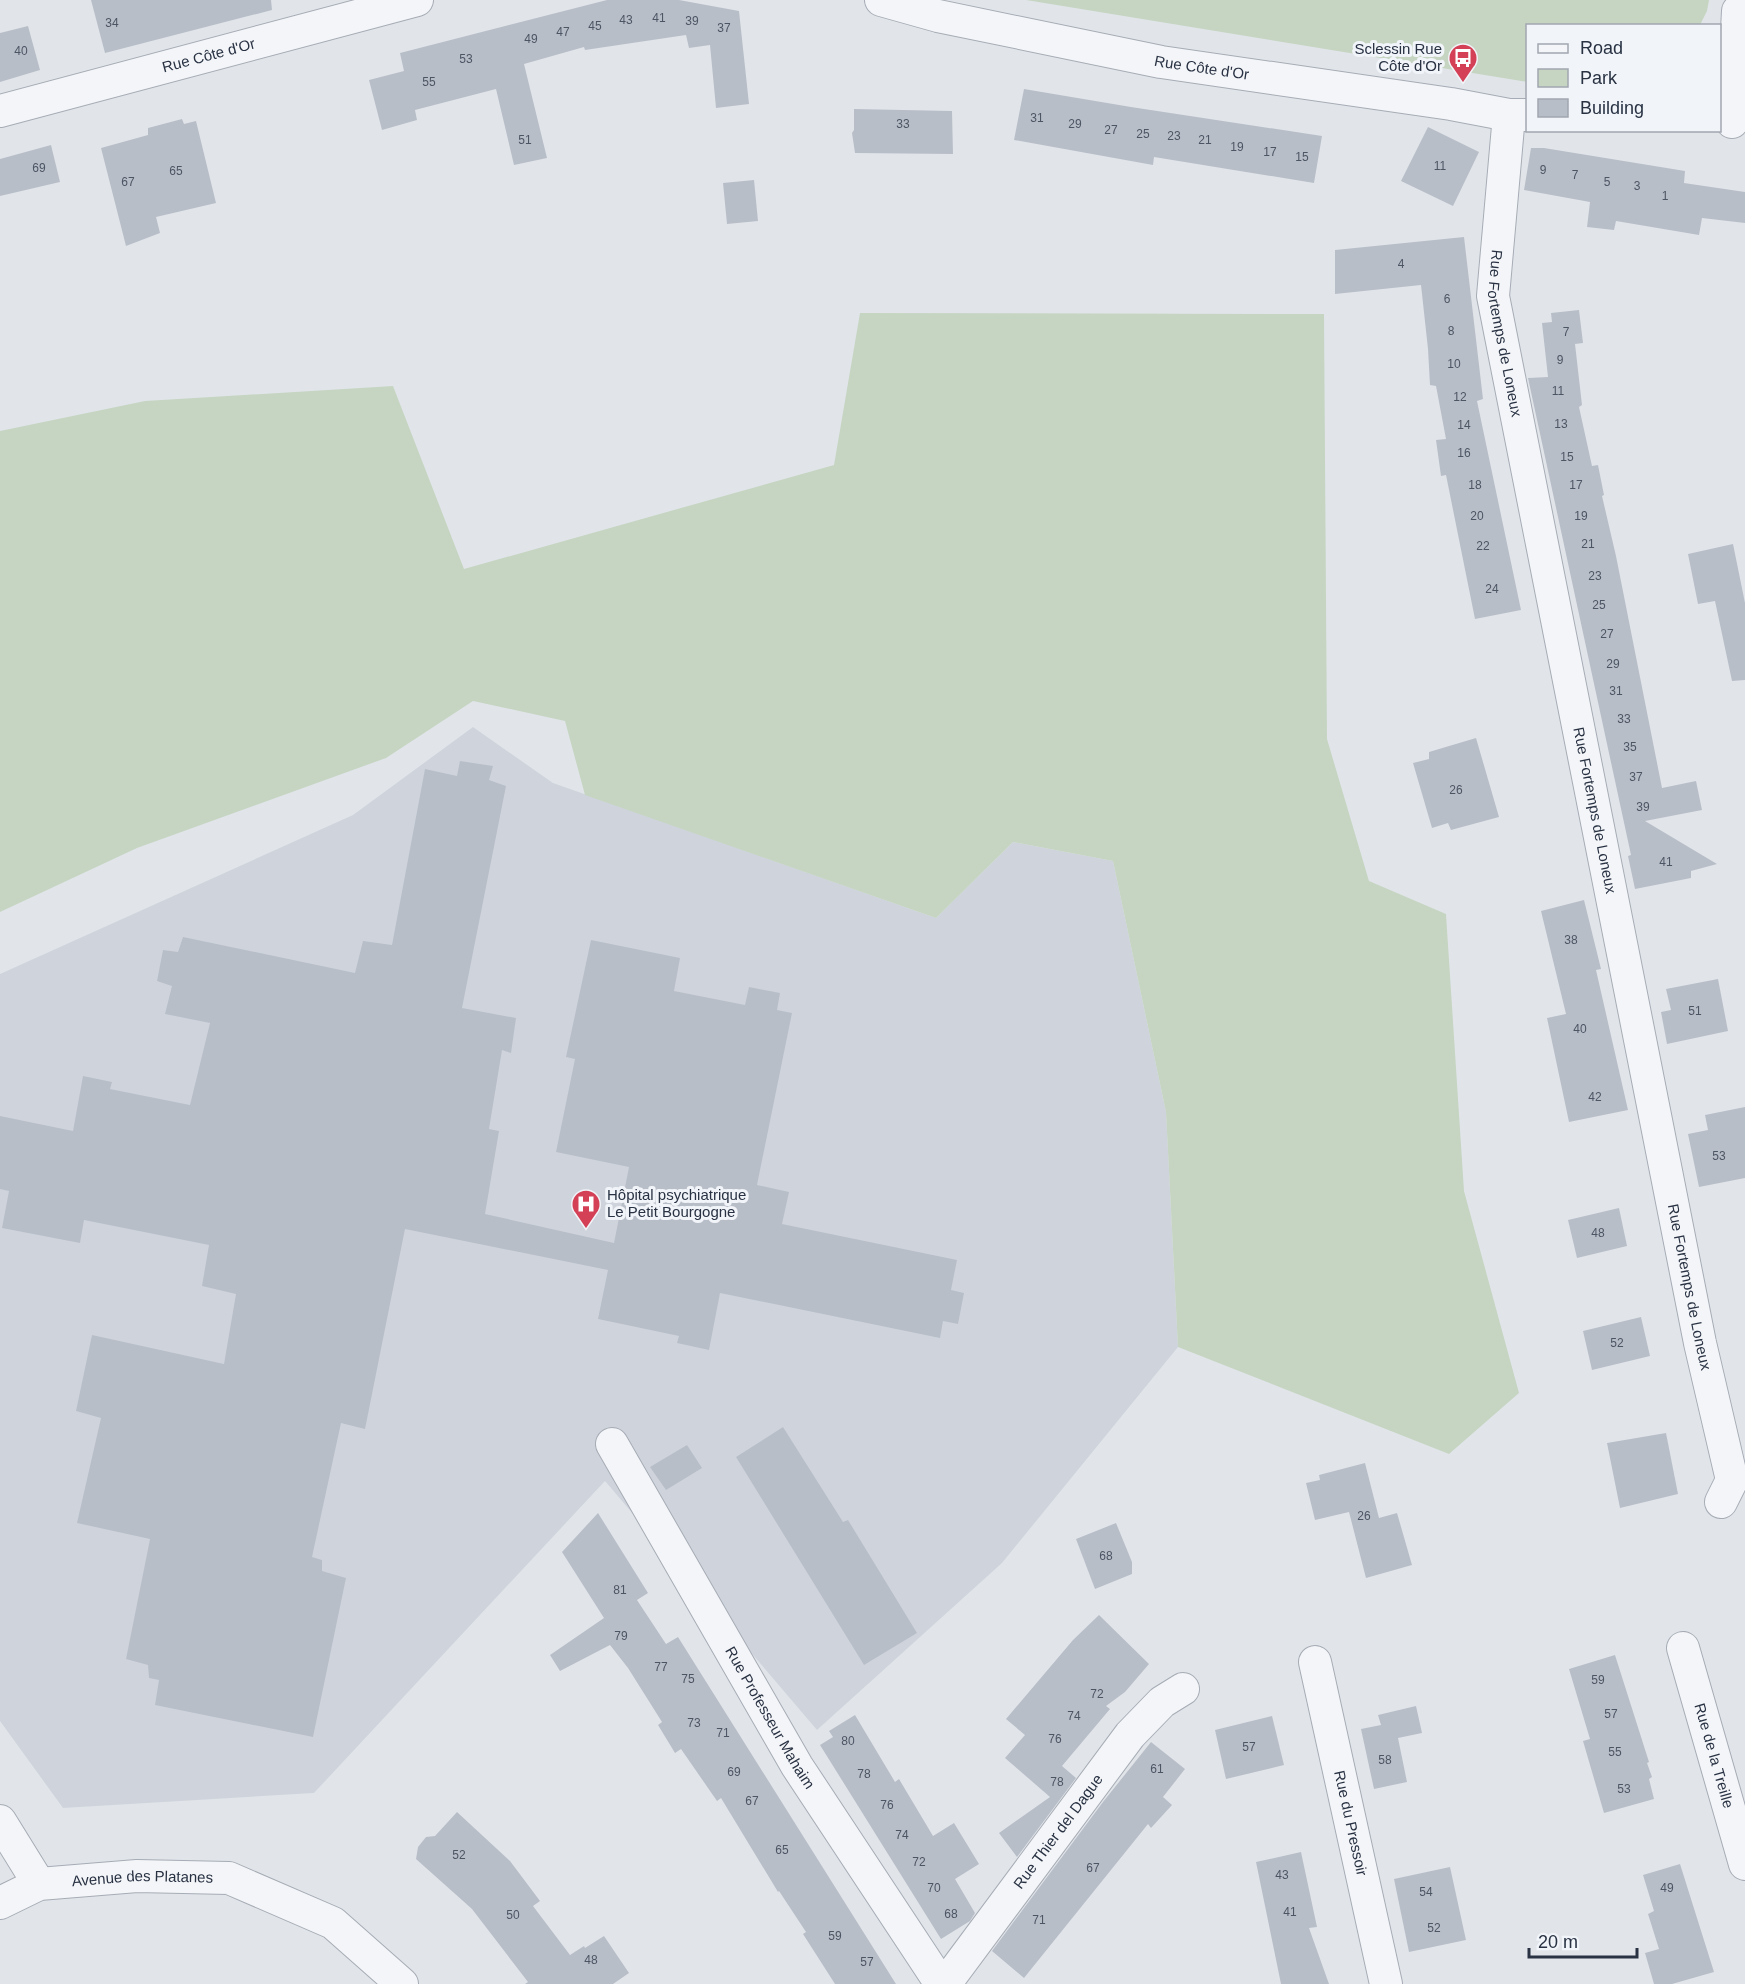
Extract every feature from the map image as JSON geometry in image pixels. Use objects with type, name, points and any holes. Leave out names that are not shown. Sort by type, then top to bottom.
[{"type":"street","name":"Rue Côte d'Or","points":[[0,111],[417,0]]},
{"type":"street","name":"Rue Côte d'Or","points":[[881,0],[938,16],[1161,62],[1518,115]]},
{"type":"street","points":[[1732,124],[1738,11]]},
{"type":"street","name":"Rue Fortemps de Loneux","points":[[1518,115],[1493,296],[1697,1331],[1732,1480],[1721,1502]]},
{"type":"street","name":"Rue Professeur Mahaim","points":[[612,1444],[797,1766],[943,1984]]},
{"type":"street","name":"Rue de la Treille","points":[[1683,1648],[1745,1864]]},
{"type":"street","name":"Rue du Pressoir","points":[[1316,1662],[1386,1984]]},
{"type":"street","name":"Rue Thier del Dague","points":[[943,1984],[1130,1735],[1162,1702],[1183,1689]]},
{"type":"street","points":[[0,1821],[39,1884]]},
{"type":"street","name":"Avenue des Platanes","points":[[0,1903],[39,1884],[137,1876],[229,1878],[333,1923],[402,1984]]},
{"type":"shaded area","name":"Hôpital psychiatrique Le Petit Bourgogne","points":[[473,727],[553,783],[936,918],[1013,842],[1113,861],[1166,1112],[1178,1347],[1002,1563],[817,1730],[605,1481],[314,1793],[63,1808],[0,1721],[0,974],[353,815]]},
{"type":"green space","points":[[1026,0],[1709,0],[1700,24],[1526,24],[1526,82]]},
{"type":"green space","points":[[860,313],[1324,314],[1327,739],[1369,881],[1446,914],[1464,1191],[1519,1393],[1449,1454],[1178,1347],[1166,1112],[1113,861],[1013,842],[936,918],[585,795],[565,721],[473,701],[386,758],[137,848],[0,912],[0,431],[145,401],[393,386],[464,569],[834,465]]},
{"type":"building","points":[[91,0],[271,0],[272,10],[105,53]]},
{"type":"building","points":[[607,0],[679,0],[739,11],[749,104],[716,108],[710,45],[689,48],[686,35],[585,50],[584,47],[524,64],[547,158],[514,165],[496,89],[415,110],[417,120],[382,130],[369,80],[404,71],[400,53]]},
{"type":"building","points":[[28,26],[40,70],[0,82],[0,33]]},
{"type":"building","points":[[1024,89],[1322,136],[1314,183],[1154,157],[1153,165],[1014,140]]},
{"type":"building","points":[[854,109],[952,111],[953,154],[855,153],[852,133]]},
{"type":"building","points":[[182,119],[184,124],[196,121],[216,203],[156,217],[160,233],[126,246],[101,148],[148,135],[148,128]]},
{"type":"building","points":[[1428,127],[1479,152],[1453,206],[1401,181]]},
{"type":"building","points":[[51,145],[60,182],[0,196],[0,159]]},
{"type":"building","points":[[1531,148],[1544,148],[1685,171],[1684,183],[1745,192],[1745,223],[1702,218],[1699,235],[1616,221],[1614,230],[1587,227],[1590,202],[1524,190]]},
{"type":"building","points":[[754,180],[758,221],[727,224],[723,183]]},
{"type":"building","points":[[1464,237],[1483,399],[1477,401],[1521,610],[1475,619],[1446,475],[1441,476],[1436,440],[1446,439],[1436,386],[1430,385],[1421,285],[1335,294],[1335,250]]},
{"type":"building","points":[[1579,310],[1583,343],[1575,344],[1582,405],[1579,407],[1592,466],[1598,465],[1604,495],[1602,496],[1662,788],[1696,781],[1702,810],[1645,821],[1717,864],[1691,871],[1691,878],[1635,889],[1628,856],[1631,855],[1528,378],[1548,377],[1542,323],[1552,322],[1551,313]]},
{"type":"building","points":[[1733,544],[1745,603],[1745,680],[1732,681],[1715,601],[1698,604],[1688,554]]},
{"type":"building","points":[[1476,738],[1499,817],[1451,830],[1448,823],[1432,828],[1413,763],[1429,759],[1429,752]]},
{"type":"building","points":[[460,761],[493,766],[489,780],[506,786],[462,1008],[516,1018],[511,1053],[502,1050],[489,1129],[499,1131],[485,1214],[614,1243],[629,1167],[556,1152],[575,1059],[566,1057],[591,940],[680,958],[674,991],[745,1005],[749,987],[780,993],[777,1010],[792,1013],[757,1185],[789,1192],[782,1224],[957,1260],[951,1290],[964,1293],[958,1324],[943,1321],[940,1338],[720,1293],[709,1350],[677,1343],[679,1336],[598,1319],[608,1270],[405,1229],[365,1429],[341,1423],[312,1557],[322,1560],[322,1571],[346,1578],[313,1737],[155,1705],[159,1680],[149,1678],[148,1665],[126,1659],[150,1539],[77,1523],[101,1418],[76,1411],[92,1335],[224,1364],[236,1294],[202,1286],[209,1245],[84,1220],[80,1243],[2,1228],[9,1191],[0,1189],[0,1116],[73,1131],[83,1076],[112,1082],[110,1089],[190,1105],[210,1023],[165,1014],[172,986],[157,981],[163,950],[178,952],[183,937],[355,973],[363,941],[392,945],[425,769],[457,776]]},
{"type":"building","points":[[1584,900],[1601,969],[1596,970],[1628,1110],[1569,1122],[1547,1018],[1566,1014],[1541,911]]},
{"type":"building","points":[[1718,979],[1728,1031],[1667,1044],[1661,1012],[1671,1010],[1666,989]]},
{"type":"building","points":[[1745,1107],[1745,1178],[1699,1187],[1688,1134],[1708,1130],[1705,1115]]},
{"type":"building","points":[[1619,1208],[1627,1246],[1577,1258],[1568,1220]]},
{"type":"building","points":[[1641,1317],[1650,1356],[1592,1370],[1583,1331]]},
{"type":"building","points":[[783,1427],[843,1522],[848,1520],[917,1633],[864,1665],[736,1457]]},
{"type":"building","points":[[1666,1433],[1678,1494],[1620,1508],[1607,1443]]},
{"type":"building","points":[[687,1445],[702,1468],[666,1490],[650,1467]]},
{"type":"building","points":[[1365,1463],[1379,1518],[1397,1513],[1412,1565],[1366,1578],[1349,1512],[1315,1520],[1306,1483],[1320,1480],[1319,1475]]},
{"type":"building","points":[[598,1513],[648,1593],[637,1600],[666,1644],[678,1637],[896,1984],[835,1984],[803,1934],[806,1932],[778,1892],[721,1798],[717,1801],[681,1749],[675,1753],[658,1725],[662,1722],[628,1668],[610,1645],[560,1671],[550,1655],[604,1618],[562,1552]]},
{"type":"building","points":[[1116,1523],[1132,1562],[1132,1574],[1095,1589],[1076,1539]]},
{"type":"building","points":[[1099,1615],[1149,1664],[1125,1692],[1106,1706],[1110,1709],[1062,1766],[1076,1778],[1017,1857],[999,1833],[1050,1797],[1005,1758],[1025,1735],[1006,1719],[1073,1640]]},
{"type":"building","points":[[1615,1655],[1649,1762],[1647,1763],[1652,1777],[1649,1779],[1654,1799],[1604,1813],[1583,1741],[1590,1739],[1569,1669]]},
{"type":"building","points":[[1416,1706],[1422,1733],[1398,1738],[1407,1782],[1374,1789],[1361,1729],[1381,1725],[1378,1715]]},
{"type":"building","points":[[855,1715],[895,1782],[899,1779],[933,1836],[954,1823],[979,1864],[955,1879],[975,1913],[970,1921],[941,1939],[820,1745],[833,1737],[829,1731]]},
{"type":"building","points":[[1272,1716],[1284,1765],[1226,1779],[1215,1730]]},
{"type":"building","points":[[1151,1742],[1185,1769],[1163,1797],[1172,1805],[1151,1828],[1148,1824],[1024,1978],[992,1951],[1103,1802]]},
{"type":"building","points":[[457,1812],[510,1861],[540,1901],[533,1906],[570,1955],[604,1936],[629,1973],[613,1984],[525,1984],[528,1982],[472,1909],[416,1859],[418,1847],[426,1837],[435,1836]]},
{"type":"building","points":[[1301,1852],[1317,1927],[1309,1928],[1329,1984],[1281,1984],[1256,1862]]},
{"type":"building","points":[[1680,1864],[1714,1972],[1672,1984],[1654,1984],[1645,1953],[1659,1949],[1648,1914],[1654,1911],[1643,1875]]},
{"type":"building","points":[[1450,1867],[1466,1940],[1409,1952],[1394,1879]]},
{"type":"place","name":"Sclessin Rue Côte d'Or","points":[[1463,84]]},
{"type":"place","name":"Hôpital psychiatrique Le Petit Bourgogne","points":[[586,1230]]}]
